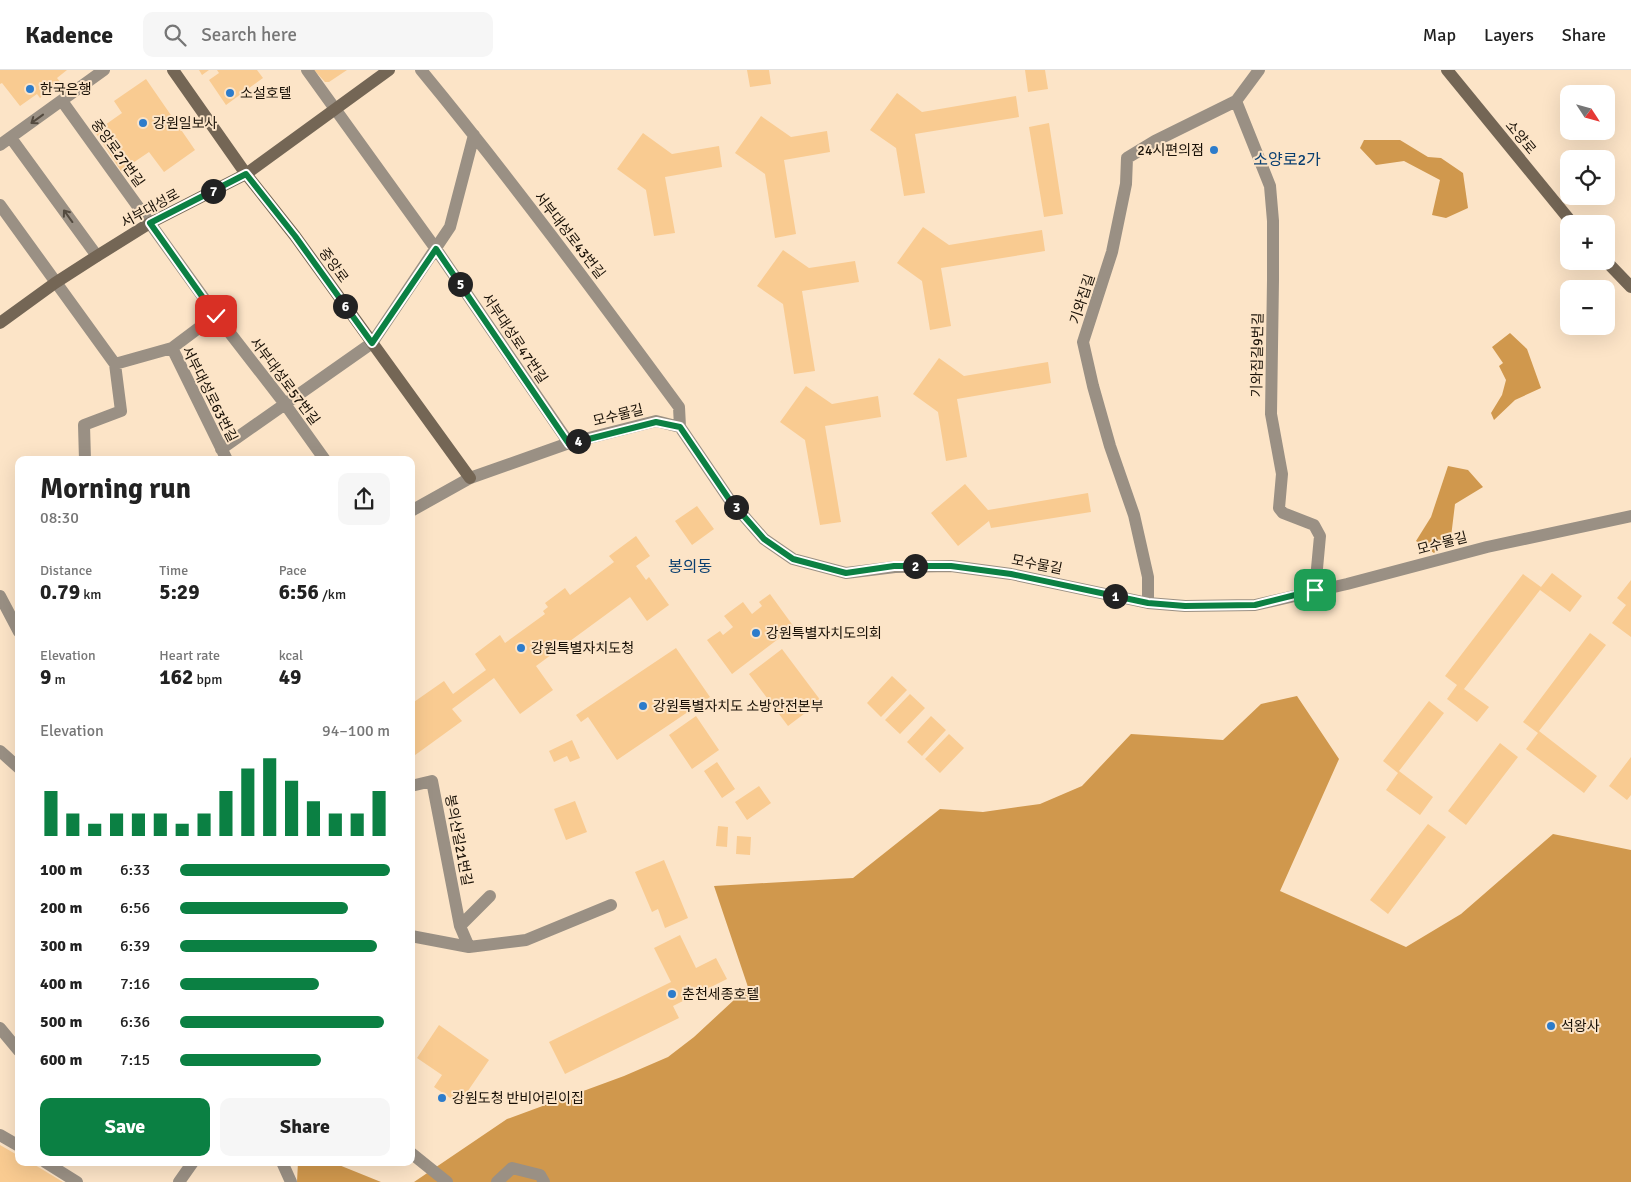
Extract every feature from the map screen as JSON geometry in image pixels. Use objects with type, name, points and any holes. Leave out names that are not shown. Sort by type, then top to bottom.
[{"type":"street","points":[[97,256],[5,142],[104,70]]},
{"type":"street","name":"중앙로","points":[[173,70],[246,174],[295,236],[470,478]]},
{"type":"street","name":"서부대성로47번길","points":[[307,70],[436,249],[569,444]]},
{"type":"street","name":"서부대성로","points":[[0,323],[55,283],[150,223],[246,174],[389,70]]},
{"type":"street","name":"서부대성로43번길","points":[[421,70],[474,135],[592,288],[679,407],[680,427]]},
{"type":"street","name":"기와집길","points":[[1148,603],[1148,577],[1134,514],[1110,446],[1095,395],[1083,342],[1112,252],[1126,184],[1127,158],[1155,141],[1236,101],[1259,70]]},
{"type":"street","name":"소양로","points":[[1447,70],[1566,215]]},
{"type":"street","name":"중앙로27번길","points":[[62,101],[150,223]]},
{"type":"street","name":"기와집길9번길","points":[[1236,101],[1270,186],[1273,221],[1271,414],[1282,474],[1279,508],[1283,513],[1314,526],[1320,536],[1315,590]]},
{"type":"street","points":[[224,454],[286,404],[372,343],[450,226],[474,135]]},
{"type":"street","points":[[0,205],[115,364],[121,412],[84,425],[85,456]]},
{"type":"street","name":"서부대성로57번길","points":[[150,223],[216,316],[286,404],[322,456]]},
{"type":"street","points":[[1615,270],[1631,287]]},
{"type":"street","points":[[172,348],[216,316]]},
{"type":"street","name":"서부대성로63번길","points":[[115,364],[172,348],[224,454]]},
{"type":"street","name":"모수물길","points":[[415,509],[470,478],[569,444],[656,422],[680,427],[729,499],[764,539],[793,559],[846,573],[894,566],[951,566],[1011,574],[1148,603],[1185,606],[1255,605],[1347,584],[1487,547],[1631,516]]},
{"type":"street","points":[[0,596],[15,624]]},
{"type":"street","points":[[0,751],[15,764]]},
{"type":"street","name":"봉의산길21번길","points":[[415,785],[432,781],[460,926],[475,947]]},
{"type":"street","name":"봉의산길21번길","points":[[460,926],[490,896]]},
{"type":"street","points":[[415,937],[475,947],[526,940],[611,905]]},
{"type":"street","points":[[0,1028],[15,1046]]},
{"type":"street","points":[[0,1135],[15,1144]]},
{"type":"street","points":[[415,1156],[447,1182]]},
{"type":"street","points":[[51,1166],[77,1182]]},
{"type":"street","points":[[179,1182],[190,1166]]},
{"type":"street","points":[[284,1166],[291,1182]]},
{"type":"street","points":[[497,1182],[512,1168],[540,1175],[544,1182]]},
{"type":"shaded area","points":[[1364,140],[1400,140],[1428,157],[1441,158],[1463,173],[1468,208],[1446,218],[1432,215],[1440,180],[1404,161],[1376,165],[1360,148]]},
{"type":"shaded area","points":[[1510,333],[1527,349],[1541,388],[1515,400],[1494,420],[1491,413],[1502,395],[1506,380],[1499,366],[1503,363],[1492,347]]},
{"type":"shaded area","points":[[1448,466],[1468,470],[1483,487],[1455,504],[1451,537],[1434,553],[1416,541],[1431,517]]},
{"type":"shaded area","points":[[1297,696],[1339,759],[1280,891],[1406,947],[1461,914],[1553,834],[1631,850],[1631,1182],[414,1182],[507,1119],[624,1076],[668,1057],[694,1037],[748,987],[714,886],[853,878],[940,809],[983,812],[1040,804],[1082,786],[1131,734],[1223,740],[1261,704]]},
{"type":"shaded area","points":[[298,1166],[341,1166],[381,1182],[297,1182]]},
{"type":"building","name":"한국은행","points":[[0,70],[67,70],[57,78],[61,83],[40,98],[37,94],[20,106],[2,83],[0,84]]},
{"type":"building","name":"소설호텔","points":[[199,70],[209,70],[202,75]]},
{"type":"building","name":"소설호텔","points":[[217,70],[257,70],[263,78],[226,105],[209,80],[219,73]]},
{"type":"building","points":[[314,70],[347,70],[329,82],[325,82]]},
{"type":"building","points":[[747,70],[769,70],[771,84],[750,87]]},
{"type":"building","points":[[1025,70],[1045,70],[1048,89],[1028,92]]},
{"type":"building","name":"강원일보사","points":[[146,79],[195,150],[164,172],[149,152],[121,171],[95,132],[122,113],[114,101]]},
{"type":"building","points":[[897,93],[922,112],[1016,96],[1019,117],[915,134],[925,193],[904,196],[896,148],[870,130]]},
{"type":"building","points":[[761,116],[791,137],[827,131],[830,152],[784,160],[796,234],[775,238],[765,174],[735,153]]},
{"type":"building","points":[[1049,123],[1063,214],[1044,217],[1029,127]]},
{"type":"building","points":[[643,133],[672,154],[719,146],[722,167],[665,177],[675,233],[654,236],[646,190],[617,169]]},
{"type":"building","points":[[923,227],[949,245],[1042,230],[1045,251],[941,268],[951,326],[930,330],[922,281],[897,263]]},
{"type":"building","points":[[783,250],[809,268],[855,261],[859,282],[802,291],[815,371],[794,374],[783,304],[757,286]]},
{"type":"building","points":[[939,358],[964,376],[1048,362],[1051,383],[957,399],[967,457],[946,461],[938,412],[913,394]]},
{"type":"building","points":[[806,386],[832,404],[878,396],[881,417],[825,426],[841,522],[820,525],[805,440],[780,422]]},
{"type":"building","points":[[965,484],[988,510],[1088,493],[1091,512],[991,528],[989,521],[958,546],[931,513]]},
{"type":"building","points":[[697,506],[714,529],[692,545],[675,521]]},
{"type":"building","name":"강원특별자치도청","points":[[636,536],[650,556],[636,566],[646,580],[649,577],[669,605],[647,621],[630,597],[536,666],[553,690],[520,714],[494,678],[452,709],[462,721],[415,755],[415,701],[444,681],[453,694],[486,670],[475,654],[500,635],[505,643],[545,614],[543,611],[548,607],[545,603],[565,588],[570,595],[614,562],[609,556]]},
{"type":"building","points":[[1552,573],[1582,596],[1570,612],[1540,590],[1464,689],[1489,707],[1477,722],[1447,699],[1457,685],[1445,676],[1523,574],[1541,587]]},
{"type":"building","points":[[1631,580],[1631,637],[1612,623],[1626,605],[1617,598]]},
{"type":"building","name":"강원특별자치도의회","points":[[770,594],[794,627],[732,674],[707,640],[720,631],[723,635],[733,627],[724,616],[743,602],[752,614],[762,606],[759,602]]},
{"type":"building","points":[[1590,633],[1606,645],[1539,731],[1597,776],[1584,793],[1526,749],[1538,733],[1523,722]]},
{"type":"building","name":"강원특별자치도 소방안전본부","points":[[676,648],[710,697],[617,760],[588,717],[581,722],[576,715]]},
{"type":"building","points":[[782,649],[821,701],[788,726],[749,674]]},
{"type":"building","points":[[892,676],[907,690],[881,717],[867,703]]},
{"type":"building","points":[[910,694],[925,708],[900,734],[885,720]]},
{"type":"building","points":[[1429,701],[1444,713],[1399,771],[1433,797],[1420,815],[1386,790],[1398,773],[1383,761]]},
{"type":"building","points":[[696,716],[719,750],[692,769],[669,735]]},
{"type":"building","points":[[931,716],[946,730],[922,756],[907,742]]},
{"type":"building","points":[[949,734],[964,748],[940,773],[925,759]]},
{"type":"building","points":[[572,740],[580,758],[570,762],[567,756],[554,762],[549,751]]},
{"type":"building","points":[[1500,743],[1518,757],[1466,825],[1448,811]]},
{"type":"building","points":[[1631,757],[1631,795],[1627,800],[1609,786]]},
{"type":"building","points":[[717,762],[735,789],[722,798],[704,771]]},
{"type":"building","points":[[759,786],[771,803],[747,820],[735,802]]},
{"type":"building","points":[[575,801],[587,832],[566,840],[554,809]]},
{"type":"building","points":[[1428,824],[1446,837],[1388,914],[1370,900]]},
{"type":"building","points":[[718,826],[728,827],[727,847],[716,846]]},
{"type":"building","points":[[737,836],[751,837],[750,855],[736,854]]},
{"type":"building","points":[[664,860],[688,918],[665,928],[658,909],[652,912],[635,872]]},
{"type":"building","name":"춘천세종호텔","points":[[680,935],[696,968],[716,958],[727,979],[673,1006],[679,1018],[565,1074],[549,1042],[671,982],[654,948]]},
{"type":"building","name":"강원도청 반비어린이집","points":[[439,1025],[489,1060],[459,1104],[434,1087],[442,1075],[417,1058]]},
{"type":"building","points":[[0,1145],[15,1154],[15,1166],[37,1166],[63,1182],[0,1182]]},
{"type":"place","name":"한국은행","points":[[30,89]]},
{"type":"place","name":"소설호텔","points":[[230,93]]},
{"type":"place","name":"강원일보사","points":[[143,123]]},
{"type":"place","name":"24시편의점","points":[[1214,150]]},
{"type":"place","name":"강원특별자치도의회","points":[[756,633]]},
{"type":"place","name":"강원특별자치도청","points":[[521,648]]},
{"type":"place","name":"강원특별자치도 소방안전본부","points":[[643,706]]},
{"type":"place","name":"춘천세종호텔","points":[[672,994]]},
{"type":"place","name":"석왕사","points":[[1551,1026]]},
{"type":"place","name":"강원도청 반비어린이집","points":[[442,1098]]},
{"type":"district","name":"소양로2가","points":[[1287,159]]},
{"type":"district","name":"봉의동","points":[[690,566]]},
{"type":"route","points":[[216,316],[150,223],[246,174],[295,236],[372,343],[436,249],[569,444],[656,422],[680,427],[729,499],[764,539],[793,559],[846,573],[894,566],[951,566],[1011,574],[1148,603],[1185,606],[1255,605],[1315,590]]}]
